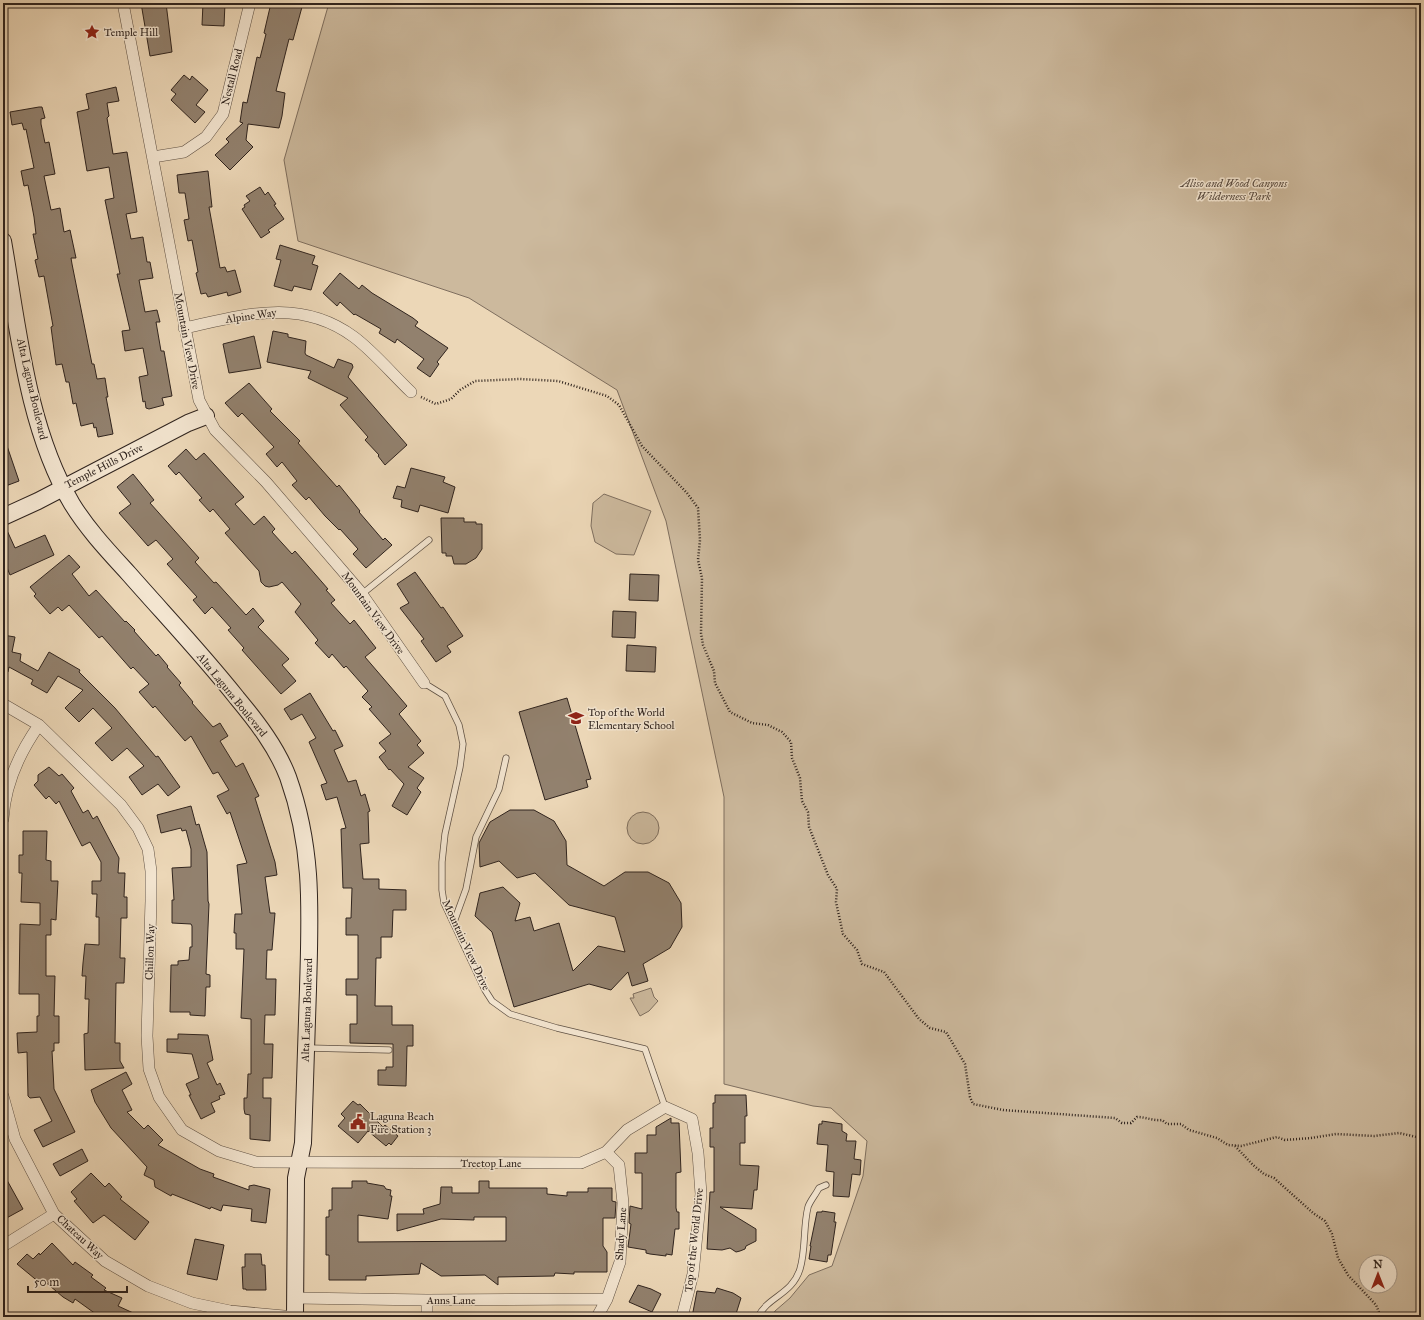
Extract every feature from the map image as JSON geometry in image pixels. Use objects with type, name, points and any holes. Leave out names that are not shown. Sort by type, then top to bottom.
[{"type":"main road","name":"Alta Laguna Boulevard","points":[[3,241],[34,409],[46,450],[63,487],[73,505],[92,532],[248,710],[271,743],[287,775],[301,817],[308,862],[311,905],[303,1143],[296,1178],[295,1317]]},
{"type":"main road","name":"Temple Hills Drive","points":[[3,517],[188,423],[206,416]]},
{"type":"street","name":"Mountain View Drive","points":[[123,3],[153,156],[194,382],[199,400],[206,416],[215,430],[266,482],[362,594],[424,683]]},
{"type":"street","name":"Nestall Road","points":[[153,156],[184,152],[206,136],[223,114],[250,3]]},
{"type":"street","name":"Alpine Way","points":[[184,328],[244,315],[276,311],[301,313],[333,324],[355,338],[412,392]]},
{"type":"street","name":"Chillon Way","points":[[3,704],[39,725],[122,805],[138,828],[148,849],[151,901],[147,1036],[149,1069],[159,1097],[182,1130],[219,1151],[256,1162],[299,1162]]},
{"type":"street","points":[[3,819],[4,806],[10,779],[28,741],[39,725]]},
{"type":"street","name":"Chateau Way","points":[[3,1096],[15,1139],[54,1214],[105,1261],[148,1286],[192,1302],[230,1311],[295,1317]]},
{"type":"street","name":"Treetop Lane","points":[[299,1162],[581,1163],[606,1152],[627,1130],[665,1107]]},
{"type":"street","name":"Top of the World Drive","points":[[665,1107],[692,1120],[698,1153],[701,1194],[693,1274],[682,1317]]},
{"type":"street","name":"Shady Lane","points":[[597,1317],[607,1299],[620,1262],[623,1203],[619,1164],[606,1152]]},
{"type":"street","points":[[3,1246],[54,1214]]},
{"type":"street","name":"Anns Lane","points":[[295,1298],[427,1300],[607,1299]]},
{"type":"street","points":[[427,1300],[427,1317]]},
{"type":"lane","points":[[362,594],[430,540]]},
{"type":"lane","name":"Mountain View Drive","points":[[424,683],[445,696],[460,725],[463,744],[460,767],[445,834],[442,862],[442,890],[444,903],[485,990],[492,1001],[510,1014],[557,1028],[645,1049],[665,1107]]},
{"type":"lane","points":[[454,922],[466,889],[476,837],[499,789],[506,758]]},
{"type":"lane","points":[[306,1048],[389,1050]]},
{"type":"lane","points":[[758,1317],[761,1311],[791,1286],[800,1268],[808,1206],[819,1188],[826,1185]]},
{"type":"path","points":[[412,392],[436,404],[451,399],[460,390],[475,381],[520,379],[551,380],[607,396],[619,405],[642,446],[688,493],[698,508],[700,540],[698,560],[702,578],[701,633],[703,646],[714,671],[715,683],[724,701],[730,712],[752,723],[768,725],[782,732],[791,742],[792,758],[800,778],[802,801],[808,812],[809,827],[828,875],[836,889],[836,902],[843,934],[857,950],[862,964],[884,972],[919,1020],[930,1028],[946,1032],[965,1064],[970,1098],[973,1104],[1003,1110],[1115,1118],[1122,1123],[1131,1123],[1137,1117],[1143,1117],[1153,1121],[1162,1120],[1167,1124],[1181,1124],[1189,1130],[1217,1138],[1228,1144],[1241,1146],[1277,1137],[1285,1140],[1336,1134],[1374,1136],[1399,1133],[1421,1138]]},
{"type":"path","points":[[1234,1145],[1253,1165],[1264,1174],[1274,1178],[1312,1213],[1325,1221],[1332,1234],[1338,1258],[1348,1275],[1376,1305],[1381,1317]]},
{"type":"green space","name":"Aliso and Wood Canyons Wilderness Park","points":[[329,3],[1421,3],[1421,1317],[772,1317],[775,1311],[790,1298],[809,1275],[832,1266],[863,1176],[867,1141],[831,1108],[813,1106],[724,1084],[724,797],[666,521],[617,390],[469,298],[298,241],[284,160]]},
{"type":"green space","points":[[604,494],[651,511],[634,555],[616,554],[595,542],[591,526],[593,503]]},
{"type":"green space","points":[[640,812],[646,812],[656,819],[659,828],[658,834],[652,841],[646,844],[640,844],[630,837],[627,831],[627,825],[634,815]]},
{"type":"green space","points":[[651,988],[654,997],[658,1001],[649,1011],[640,1016],[630,998],[634,998],[633,994]]},
{"type":"building","points":[[141,3],[166,3],[172,52],[150,56]]},
{"type":"building","points":[[203,3],[225,3],[224,26],[202,25]]},
{"type":"building","points":[[271,3],[285,3],[302,7],[293,40],[289,39],[276,91],[285,93],[282,116],[279,128],[248,124],[246,140],[253,147],[230,170],[215,155],[229,142],[226,139],[243,123],[240,122],[243,102],[247,103],[257,57],[260,58]]},
{"type":"building","points":[[184,75],[190,80],[192,76],[208,90],[196,105],[205,112],[195,123],[171,100],[176,94],[171,90]]},
{"type":"building","points":[[116,87],[119,101],[107,103],[109,116],[107,118],[113,154],[127,152],[137,212],[126,214],[131,239],[143,237],[147,262],[150,262],[153,278],[139,280],[145,312],[157,310],[160,322],[156,322],[161,351],[164,351],[172,396],[162,398],[164,405],[149,409],[146,408],[145,401],[143,402],[139,377],[148,375],[143,348],[125,351],[122,331],[130,330],[117,274],[120,274],[105,200],[114,198],[109,167],[87,171],[77,112],[89,109],[86,94]]},
{"type":"building","points":[[42,107],[45,118],[41,119],[41,124],[45,143],[49,142],[55,174],[44,176],[51,210],[60,208],[64,232],[70,230],[76,258],[71,258],[92,364],[94,364],[97,379],[105,378],[108,397],[106,397],[113,434],[98,437],[96,427],[94,428],[93,423],[81,426],[76,403],[73,404],[69,382],[66,382],[62,364],[56,365],[51,327],[53,326],[44,276],[39,277],[35,260],[38,259],[33,234],[36,234],[34,217],[28,185],[24,186],[21,171],[34,168],[26,129],[24,130],[22,123],[12,125],[10,112]]},
{"type":"building","points":[[208,171],[212,207],[209,207],[220,268],[225,267],[227,272],[235,270],[241,292],[228,296],[227,292],[208,297],[206,293],[201,294],[196,273],[198,272],[192,240],[188,241],[184,220],[189,219],[185,193],[179,193],[177,175]]},
{"type":"building","points":[[260,187],[265,195],[268,192],[276,204],[274,205],[284,219],[268,230],[270,232],[261,238],[242,209],[245,207],[244,205],[250,201],[246,196]]},
{"type":"building","points":[[280,245],[315,256],[312,264],[318,266],[311,290],[294,286],[292,291],[274,286],[281,260],[276,259]]},
{"type":"building","points":[[340,273],[359,289],[362,285],[372,293],[413,318],[418,322],[415,326],[448,348],[437,362],[439,364],[430,377],[417,368],[424,359],[397,339],[395,343],[379,333],[381,329],[355,314],[354,315],[340,302],[337,306],[323,293]]},
{"type":"building","points":[[273,331],[288,334],[288,337],[306,341],[306,355],[334,368],[338,359],[352,364],[353,367],[348,377],[407,445],[385,465],[378,456],[379,455],[365,440],[368,437],[340,405],[348,398],[308,378],[311,371],[267,362]]},
{"type":"building","points":[[254,336],[261,368],[229,373],[223,344]]},
{"type":"building","points":[[249,383],[272,409],[270,411],[300,441],[298,443],[337,487],[339,485],[360,511],[359,512],[383,540],[385,538],[392,545],[366,568],[353,554],[358,549],[340,529],[339,530],[325,516],[309,497],[306,500],[292,485],[297,481],[282,462],[277,467],[266,454],[274,447],[242,413],[238,417],[225,403]]},
{"type":"building","points":[[5,440],[19,481],[3,487],[3,441]]},
{"type":"building","points":[[186,449],[196,460],[204,453],[244,497],[235,504],[254,525],[264,516],[275,529],[272,532],[292,554],[295,551],[328,589],[326,590],[335,600],[331,603],[350,624],[354,620],[376,648],[365,657],[407,706],[399,714],[421,741],[417,745],[424,753],[408,767],[424,778],[417,788],[421,792],[407,815],[392,806],[404,784],[390,769],[389,770],[379,757],[386,751],[379,743],[391,734],[369,709],[372,707],[362,697],[368,691],[346,666],[344,668],[332,654],[329,658],[315,643],[318,640],[295,612],[301,604],[282,582],[278,585],[269,587],[265,586],[261,582],[259,571],[225,533],[230,529],[213,509],[210,512],[199,500],[202,498],[179,472],[176,475],[168,466]]},
{"type":"building","points":[[411,468],[445,477],[443,482],[455,487],[448,513],[420,505],[418,512],[401,507],[402,500],[393,498],[397,486],[405,488]]},
{"type":"building","points":[[133,474],[154,500],[150,503],[199,558],[195,562],[214,583],[216,582],[246,615],[253,608],[264,621],[258,627],[289,659],[282,665],[296,681],[281,694],[242,650],[244,648],[228,630],[231,628],[212,607],[205,614],[193,600],[197,597],[167,564],[173,559],[156,540],[148,546],[119,513],[131,504],[117,487]]},
{"type":"building","points":[[441,518],[464,518],[464,522],[476,522],[476,524],[482,524],[482,549],[476,558],[466,564],[454,564],[452,556],[446,556],[446,553],[442,553]]},
{"type":"building","points":[[3,526],[5,526],[15,548],[45,535],[54,555],[10,575],[3,558]]},
{"type":"building","points":[[69,555],[80,567],[72,574],[89,596],[96,590],[125,622],[126,621],[135,630],[134,631],[156,656],[158,654],[181,683],[179,685],[193,702],[192,703],[213,727],[220,723],[228,736],[220,741],[236,767],[243,763],[259,796],[255,798],[275,862],[277,875],[265,877],[270,913],[275,913],[272,950],[267,950],[266,979],[276,979],[275,1015],[265,1015],[264,1044],[273,1044],[272,1078],[263,1078],[263,1098],[271,1098],[270,1141],[250,1139],[250,1115],[245,1114],[244,1109],[244,1098],[247,1098],[248,1074],[251,1074],[251,1019],[241,1018],[244,949],[236,949],[236,933],[234,933],[235,914],[242,914],[237,865],[247,863],[230,812],[227,814],[217,796],[229,790],[218,772],[213,774],[191,736],[185,741],[155,706],[153,708],[139,692],[149,684],[133,667],[131,669],[102,636],[99,638],[69,605],[62,611],[58,607],[50,614],[34,596],[36,594],[30,587]]},
{"type":"building","points":[[415,572],[441,608],[443,607],[463,636],[447,646],[451,652],[436,662],[421,641],[424,639],[400,608],[409,603],[397,584]]},
{"type":"building","points":[[630,574],[659,575],[658,601],[629,600]]},
{"type":"building","points":[[613,611],[636,612],[635,638],[612,637]]},
{"type":"building","points":[[3,635],[15,637],[12,652],[21,654],[20,661],[38,671],[49,652],[80,670],[79,672],[115,708],[156,757],[158,756],[180,787],[168,796],[158,784],[142,795],[129,777],[144,766],[127,748],[112,761],[95,743],[112,728],[93,708],[79,722],[65,708],[83,690],[58,676],[47,693],[31,684],[33,680],[9,667],[8,672],[3,671]]},
{"type":"building","points":[[627,645],[656,647],[655,672],[626,671]]},
{"type":"building","points":[[310,693],[333,731],[335,730],[343,746],[334,750],[348,782],[356,780],[361,796],[365,794],[370,811],[368,812],[369,843],[360,844],[363,879],[379,879],[379,889],[406,890],[406,910],[393,910],[392,937],[381,937],[381,958],[376,958],[375,1006],[392,1006],[392,1025],[413,1025],[413,1046],[407,1046],[406,1086],[378,1085],[378,1070],[386,1070],[386,1067],[393,1067],[393,1044],[350,1043],[350,1024],[357,1024],[357,995],[346,995],[346,979],[358,979],[358,935],[346,935],[346,918],[351,918],[352,888],[343,888],[341,829],[346,828],[337,797],[326,800],[321,785],[327,783],[309,742],[316,738],[302,714],[291,720],[284,709]]},
{"type":"building","points":[[567,698],[591,779],[586,780],[588,787],[545,800],[519,712]]},
{"type":"building","points":[[49,767],[59,776],[62,774],[74,788],[71,791],[83,813],[88,810],[93,819],[97,816],[119,858],[118,873],[125,873],[124,897],[127,897],[127,918],[121,918],[120,958],[125,958],[124,983],[116,983],[115,1043],[120,1043],[120,1061],[124,1068],[85,1070],[84,1034],[88,1033],[89,999],[85,999],[86,976],[82,976],[83,963],[85,944],[99,945],[99,917],[96,917],[97,894],[92,894],[92,881],[101,881],[101,862],[90,842],[82,846],[59,801],[56,804],[49,796],[46,799],[34,785],[38,781],[38,775]]},
{"type":"building","points":[[191,806],[196,825],[199,824],[207,852],[209,904],[206,974],[210,975],[210,987],[206,987],[205,1016],[190,1015],[190,1012],[170,1012],[171,965],[178,965],[178,961],[189,960],[190,947],[192,947],[191,924],[172,923],[172,900],[174,900],[172,868],[191,867],[191,849],[186,830],[182,831],[181,828],[161,833],[157,815]]},
{"type":"building","points":[[510,810],[534,810],[554,821],[566,841],[567,865],[604,886],[625,872],[648,872],[669,883],[681,903],[682,927],[670,948],[643,964],[648,981],[632,986],[628,972],[611,990],[589,984],[514,1007],[492,932],[475,916],[480,893],[503,887],[520,903],[515,921],[530,917],[534,931],[559,923],[573,971],[598,946],[625,952],[615,917],[569,905],[535,873],[517,878],[499,861],[480,867],[479,843],[490,822]]},
{"type":"building","points":[[23,831],[47,831],[46,860],[51,861],[51,881],[58,881],[56,920],[51,919],[51,935],[46,935],[46,976],[55,976],[54,1016],[59,1016],[59,1043],[54,1043],[54,1051],[52,1051],[54,1089],[75,1132],[43,1147],[34,1130],[52,1121],[40,1097],[30,1098],[28,1096],[27,1052],[18,1053],[17,1033],[37,1032],[37,1016],[39,1016],[39,994],[19,994],[20,924],[40,925],[40,903],[21,902],[22,873],[19,873],[19,855],[23,855]]},
{"type":"building","points":[[178,1034],[208,1035],[213,1060],[207,1063],[217,1085],[220,1083],[225,1094],[219,1096],[220,1099],[211,1103],[215,1112],[201,1119],[189,1095],[191,1095],[186,1084],[199,1078],[192,1054],[167,1052],[167,1039],[178,1039]]},
{"type":"building","points":[[126,1072],[132,1084],[122,1090],[132,1110],[127,1112],[144,1129],[148,1125],[163,1140],[158,1145],[200,1169],[214,1174],[213,1177],[249,1190],[249,1186],[254,1185],[270,1189],[266,1223],[251,1221],[252,1209],[223,1205],[221,1211],[211,1207],[210,1209],[172,1194],[171,1196],[155,1187],[154,1180],[144,1175],[147,1167],[111,1128],[95,1102],[91,1090]]},
{"type":"building","points":[[715,1095],[746,1095],[747,1116],[745,1116],[745,1143],[740,1143],[740,1165],[759,1166],[757,1190],[754,1190],[752,1209],[720,1207],[756,1229],[756,1241],[746,1246],[745,1249],[736,1252],[730,1248],[722,1250],[707,1249],[710,1192],[714,1192],[714,1147],[710,1147],[710,1128],[713,1128],[713,1103],[715,1103]]},
{"type":"building","points":[[353,1101],[358,1105],[360,1104],[383,1127],[385,1125],[398,1136],[391,1145],[389,1143],[386,1146],[368,1131],[358,1143],[338,1126],[345,1118],[341,1114]]},
{"type":"building","points":[[671,1118],[671,1123],[679,1123],[681,1172],[676,1173],[676,1208],[677,1212],[679,1212],[679,1229],[675,1229],[672,1255],[666,1254],[666,1256],[650,1254],[646,1253],[646,1250],[628,1247],[631,1224],[629,1223],[630,1206],[642,1209],[642,1173],[635,1173],[635,1153],[647,1153],[647,1135],[656,1135],[656,1127]]},
{"type":"building","points":[[822,1121],[842,1124],[842,1131],[847,1134],[846,1141],[856,1141],[854,1159],[861,1160],[860,1175],[852,1174],[849,1197],[833,1196],[834,1172],[826,1171],[828,1145],[817,1144],[819,1124],[822,1124]]},
{"type":"building","points":[[82,1149],[88,1161],[60,1176],[53,1164]]},
{"type":"building","points":[[3,1173],[23,1209],[3,1220]]},
{"type":"building","points":[[91,1173],[105,1187],[109,1183],[122,1197],[120,1199],[149,1222],[135,1240],[104,1215],[93,1223],[74,1201],[77,1199],[71,1192]]},
{"type":"building","points":[[352,1181],[367,1181],[367,1183],[384,1186],[386,1189],[391,1190],[390,1196],[392,1196],[388,1219],[358,1215],[358,1242],[506,1241],[506,1217],[474,1217],[474,1220],[441,1219],[397,1231],[397,1214],[424,1214],[423,1209],[440,1204],[441,1187],[452,1187],[452,1193],[479,1193],[479,1181],[489,1181],[489,1188],[547,1188],[547,1194],[567,1196],[567,1192],[588,1192],[588,1188],[612,1188],[612,1201],[616,1202],[615,1218],[603,1218],[603,1246],[607,1252],[607,1272],[574,1272],[574,1274],[555,1273],[554,1276],[498,1277],[498,1285],[485,1275],[441,1276],[421,1263],[419,1274],[366,1276],[366,1280],[329,1280],[329,1255],[326,1255],[326,1217],[329,1217],[329,1210],[332,1210],[332,1188],[352,1188]]},
{"type":"building","points":[[822,1211],[835,1213],[834,1222],[836,1222],[831,1255],[828,1255],[827,1262],[809,1259],[817,1212]]},
{"type":"building","points":[[195,1239],[224,1245],[217,1280],[187,1274]]},
{"type":"building","points":[[52,1243],[73,1265],[75,1262],[93,1275],[91,1277],[106,1288],[104,1290],[122,1298],[118,1306],[142,1317],[100,1317],[75,1299],[73,1303],[63,1297],[43,1280],[40,1283],[17,1264],[27,1254],[33,1259],[39,1253],[40,1255]]},
{"type":"building","points":[[245,1254],[261,1254],[262,1265],[265,1265],[266,1290],[243,1289],[242,1267],[245,1267]]},
{"type":"building","points":[[638,1285],[661,1294],[652,1312],[629,1302]]},
{"type":"building","points":[[717,1288],[733,1293],[741,1298],[735,1317],[692,1317],[697,1291],[715,1293]]},
{"type":"place","name":"Temple Hill","points":[[92,32]]},
{"type":"place","name":"Top of the World Elementary School","points":[[576,718]]},
{"type":"place","name":"Laguna Beach Fire Station 3","points":[[358,1122]]}]
